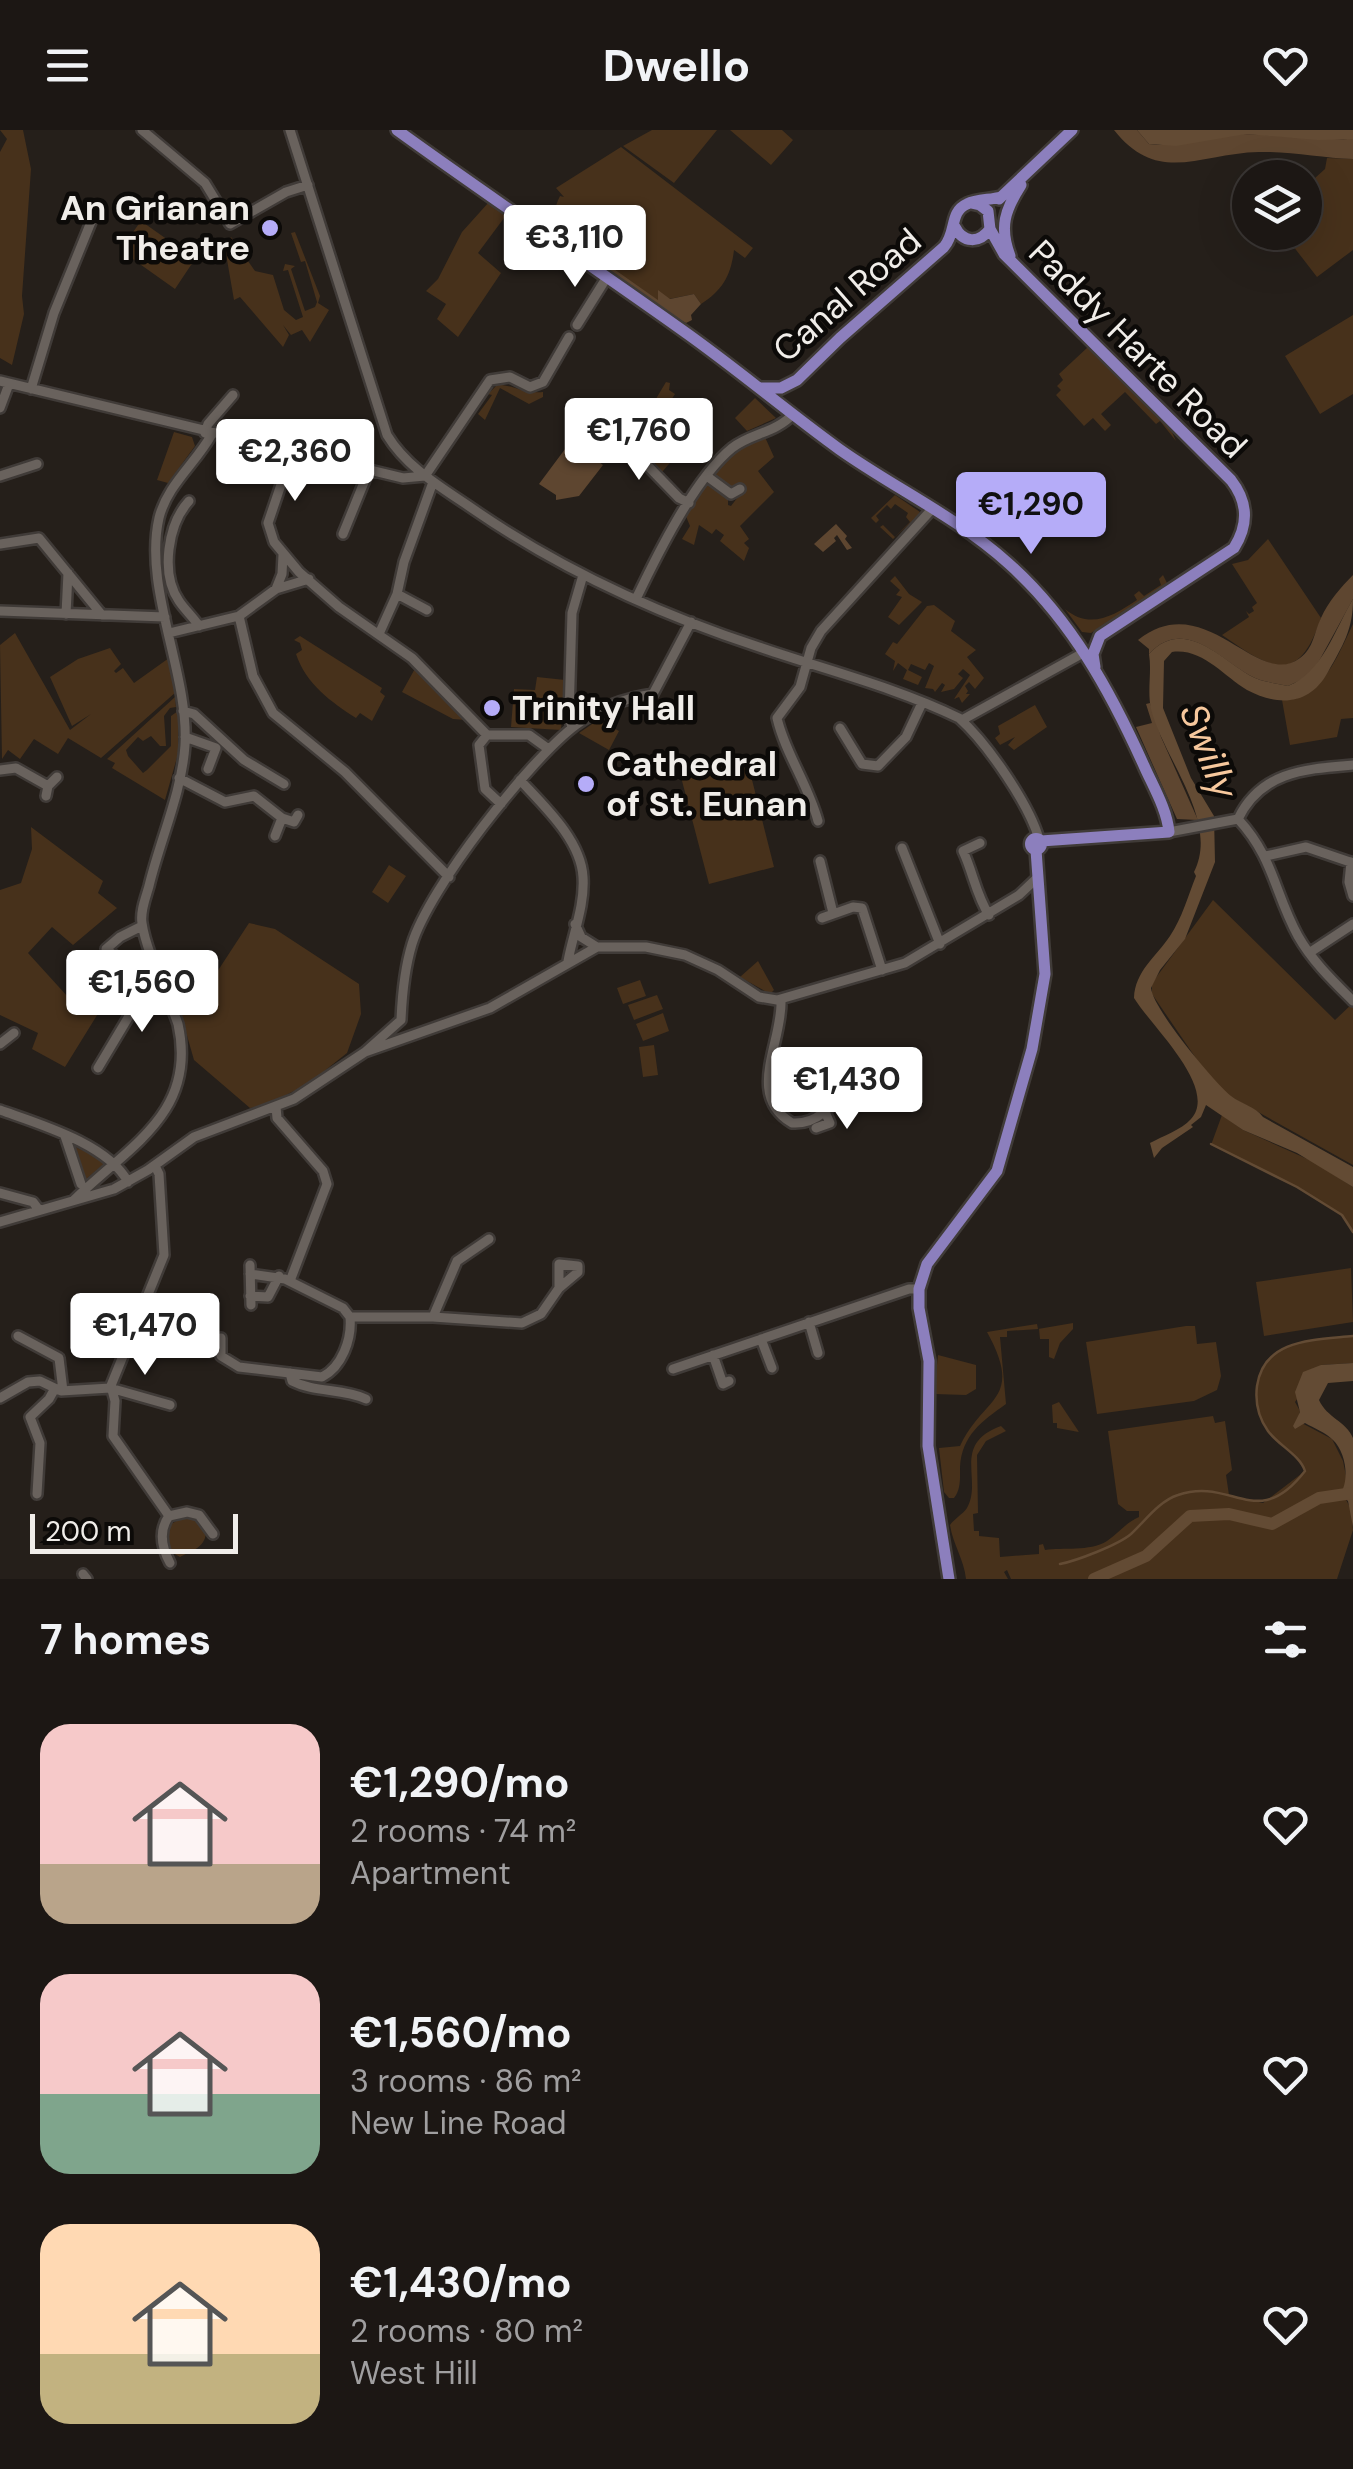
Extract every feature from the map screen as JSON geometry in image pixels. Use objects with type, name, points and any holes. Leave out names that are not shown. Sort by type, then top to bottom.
[{"type":"main road","points":[[397,130],[607,277],[868,469],[933,508],[1008,562],[1073,635],[1096,671],[1164,809],[1169,832],[1039,843],[1037,878],[1045,963],[1032,1049],[1001,1160],[991,1180],[927,1264],[918,1289],[929,1362],[928,1446],[949,1579]]},
{"type":"main road","points":[[1000,197],[981,238],[961,236],[954,224],[959,208],[1000,197],[1072,130]]},
{"type":"main road","points":[[1011,260],[1003,224],[1024,178]]},
{"type":"main road","points":[[971,203],[984,208],[990,223]]},
{"type":"main road","name":"Paddy Harte Road","points":[[990,223],[998,245],[1011,260],[1231,480],[1244,504],[1245,525],[1234,548],[1100,636]]},
{"type":"main road","name":"Canal Road","points":[[761,388],[781,388],[797,380],[944,248],[954,233],[954,224]]},
{"type":"main road","points":[[793,414],[790,399],[797,380]]},
{"type":"main road","points":[[1073,635],[1086,639],[1100,636]]},
{"type":"main road","points":[[1096,671],[1092,654],[1100,636]]},
{"type":"street","points":[[142,130],[205,183],[230,224],[286,192],[308,185]]},
{"type":"street","points":[[290,130],[387,434],[400,452],[429,479],[520,541],[582,575],[691,622],[962,720],[1014,790],[1039,843]]},
{"type":"street","points":[[31,389],[51,322],[91,222]]},
{"type":"street","points":[[577,326],[607,277]]},
{"type":"street","points":[[379,634],[397,594],[429,479],[490,380],[510,378],[530,386],[543,382],[570,337]]},
{"type":"street","points":[[0,408],[4,382],[300,455],[403,478],[429,479]]},
{"type":"street","points":[[74,1200],[159,1122],[175,1087],[181,1041],[142,926],[152,870],[179,778],[185,737],[157,560],[160,518],[170,493],[208,434],[208,424],[233,394]]},
{"type":"street","points":[[636,599],[688,503],[732,448],[782,426],[793,414]]},
{"type":"street","points":[[614,431],[688,503]]},
{"type":"street","points":[[276,449],[285,472]]},
{"type":"street","points":[[300,455],[288,464],[268,523],[269,533],[283,556],[338,607],[426,671],[487,735],[529,736],[547,748]]},
{"type":"street","points":[[0,476],[32,462]]},
{"type":"street","points":[[343,534],[369,470]]},
{"type":"street","points":[[708,477],[731,494],[740,488]]},
{"type":"street","points":[[189,501],[178,514],[171,534],[170,575],[176,596],[199,626]]},
{"type":"street","points":[[818,820],[807,785],[776,718],[800,687],[815,641],[834,614],[933,508]]},
{"type":"street","points":[[0,544],[39,538],[102,615]]},
{"type":"street","points":[[276,589],[283,556]]},
{"type":"street","points":[[66,614],[68,573]]},
{"type":"street","points":[[572,728],[572,613],[582,575]]},
{"type":"street","points":[[169,633],[239,616],[276,589],[309,579]]},
{"type":"street","points":[[397,594],[427,610]]},
{"type":"street","points":[[0,611],[166,617]]},
{"type":"street","points":[[239,616],[253,676],[273,713],[345,772],[449,877]]},
{"type":"street","points":[[365,1052],[401,1020],[412,941],[449,877],[501,804],[547,748],[572,728],[615,702],[653,694],[691,622]]},
{"type":"street","points":[[962,720],[1083,652]]},
{"type":"street","points":[[840,728],[862,764],[878,766],[906,737],[922,703]]},
{"type":"street","points":[[184,712],[194,714],[244,760],[284,784]]},
{"type":"street","points":[[487,735],[479,745],[484,789],[501,804]]},
{"type":"street","points":[[185,737],[216,748],[208,768]]},
{"type":"street","points":[[1169,832],[1238,819],[1253,795],[1280,776],[1353,765]]},
{"type":"street","points":[[0,770],[16,768],[47,791],[57,778]]},
{"type":"street","points":[[179,778],[225,802],[254,796],[282,818],[294,822],[298,815]]},
{"type":"street","points":[[520,780],[554,817],[582,865],[582,890],[568,961]]},
{"type":"street","points":[[275,836],[282,818]]},
{"type":"street","points":[[1238,819],[1258,840],[1288,916],[1309,953],[1353,1001]]},
{"type":"street","points":[[980,843],[962,851],[988,915]]},
{"type":"street","points":[[1266,856],[1306,846],[1352,863],[1349,882],[1353,896]]},
{"type":"street","points":[[902,848],[940,944]]},
{"type":"street","points":[[820,861],[833,913]]},
{"type":"street","points":[[0,1222],[128,1182],[211,1128],[276,1107],[365,1052],[490,1008],[597,947],[646,946],[685,954],[760,996],[781,1000],[905,964],[1019,896],[1037,878]]},
{"type":"street","points":[[1019,896],[1038,894]]},
{"type":"street","points":[[822,918],[854,906],[862,908],[882,970]]},
{"type":"street","points":[[575,924],[581,937],[597,947]]},
{"type":"street","points":[[1309,953],[1353,924]]},
{"type":"street","points":[[142,926],[106,949],[139,975],[159,970]]},
{"type":"street","points":[[98,1068],[159,970]]},
{"type":"street","points":[[781,1000],[767,1083],[774,1108],[792,1122],[811,1121],[825,1112],[850,1083]]},
{"type":"street","points":[[401,1020],[411,1033]]},
{"type":"street","points":[[0,1044],[14,1033]]},
{"type":"street","points":[[222,1338],[221,1356],[236,1366],[322,1377],[331,1372],[350,1336],[350,1318],[343,1308],[284,1279],[250,1270],[250,1300],[268,1297],[284,1279],[327,1184],[322,1171],[277,1118],[276,1107]]},
{"type":"street","points":[[0,1110],[65,1136],[115,1164],[128,1182]]},
{"type":"street","points":[[816,1128],[830,1123],[825,1112]]},
{"type":"street","points":[[65,1136],[87,1184],[98,1194]]},
{"type":"street","points":[[110,1388],[164,1256],[159,1174],[155,1166]]},
{"type":"street","points":[[0,1193],[33,1202],[39,1210]]},
{"type":"street","points":[[433,1317],[457,1261],[489,1239]]},
{"type":"street","points":[[350,1318],[522,1322],[541,1314],[559,1288]]},
{"type":"street","points":[[673,1369],[918,1289]]},
{"type":"street","points":[[810,1322],[818,1353]]},
{"type":"street","points":[[18,1336],[59,1358],[58,1391],[30,1417],[40,1443],[37,1494]]},
{"type":"street","points":[[761,1338],[772,1368]]},
{"type":"street","points":[[712,1355],[723,1384],[729,1381]]},
{"type":"street","points":[[290,1374],[292,1381],[300,1385],[348,1391],[366,1399]]},
{"type":"street","points":[[0,1398],[33,1381],[44,1382],[58,1391],[110,1388],[170,1405]]},
{"type":"street","points":[[110,1388],[115,1394],[114,1436],[169,1516]]},
{"type":"street","points":[[169,1516],[198,1515],[214,1534]]},
{"type":"street","points":[[169,1516],[162,1536],[170,1563]]},
{"type":"shaded area","points":[[0,130],[23,130],[31,169],[24,314],[12,365],[0,358],[0,152],[7,139]]},
{"type":"shaded area","points":[[652,130],[717,130],[674,183],[623,146]]},
{"type":"shaded area","points":[[730,130],[782,130],[793,140],[771,165]]},
{"type":"shaded area","points":[[1114,130],[1137,130],[1149,144],[1162,145],[1243,134],[1353,139],[1353,159],[1259,152],[1164,162],[1130,147]]},
{"type":"shaded area","points":[[1137,130],[1353,130],[1353,139],[1246,134],[1176,146],[1149,144]]},
{"type":"shaded area","points":[[621,147],[753,248],[745,258],[734,250],[725,281],[701,304],[694,294],[669,299],[658,291],[659,301],[563,233],[557,224],[556,206],[560,196],[564,197],[556,188]]},
{"type":"shaded area","points":[[1327,158],[1353,159],[1353,250],[1317,277],[1296,250],[1322,250]]},
{"type":"shaded area","points":[[489,202],[507,214],[478,253],[501,273],[458,337],[437,319],[446,304],[426,291],[438,279],[462,232]]},
{"type":"shaded area","points":[[554,206],[555,224],[563,233],[658,300],[658,290],[670,299],[694,294],[701,304],[691,315],[692,320],[680,320],[544,225]]},
{"type":"shaded area","points":[[141,221],[195,259],[175,289],[120,250]]},
{"type":"shaded area","points":[[295,232],[320,296],[318,303],[329,310],[310,342],[302,330],[291,335],[283,325],[289,335],[283,347],[240,297],[234,300],[225,248],[231,237],[255,271],[273,275],[284,310],[296,320],[303,317],[288,270],[283,271],[285,264],[295,266],[291,269],[305,311],[317,302],[305,261],[301,262],[291,233]]},
{"type":"shaded area","points":[[1353,315],[1353,394],[1320,414],[1285,356]]},
{"type":"shaded area","points":[[1088,347],[1172,432],[1176,441],[1160,421],[1156,424],[1125,392],[1101,414],[1111,425],[1105,431],[1093,418],[1084,426],[1056,395],[1063,380],[1059,374]]},
{"type":"shaded area","points":[[666,382],[675,394],[648,436],[641,440],[646,445],[641,451],[623,430],[632,439]]},
{"type":"shaded area","points":[[497,385],[543,392],[543,397],[529,404],[500,388],[485,420],[478,414]]},
{"type":"shaded area","points":[[755,398],[776,418],[747,431],[735,418]]},
{"type":"shaded area","points":[[685,400],[704,424],[662,472],[649,456]]},
{"type":"shaded area","points":[[174,432],[192,437],[195,446],[168,483],[157,480]]},
{"type":"shaded area","points":[[764,435],[774,457],[758,471],[774,492],[740,526],[749,539],[744,543],[749,548],[744,561],[720,541],[724,535],[716,529],[712,534],[699,525],[694,545],[682,539],[690,526],[685,514],[705,485],[712,484],[728,496],[731,506],[744,489],[739,484],[730,490],[715,475],[734,450]]},
{"type":"shaded area","points":[[571,441],[603,465],[579,496],[556,500],[556,495],[539,484]]},
{"type":"shaded area","points":[[895,495],[920,512],[919,515],[893,539],[880,527],[883,525],[895,537],[910,522],[908,513],[895,504],[891,509],[887,505],[876,516],[876,523],[871,518]]},
{"type":"shaded area","points":[[836,524],[852,548],[847,550],[837,535],[836,541],[823,552],[814,544]]},
{"type":"shaded area","points":[[1268,539],[1321,618],[1303,655],[1281,665],[1255,656],[1222,635],[1249,617],[1246,611],[1254,611],[1252,607],[1257,603],[1232,564],[1248,560]]},
{"type":"shaded area","points":[[1163,575],[1167,583],[1091,633],[1082,632],[1065,609],[1083,619],[1110,615],[1137,600],[1134,595],[1139,591],[1144,596],[1161,585],[1159,579]]},
{"type":"shaded area","points":[[1353,575],[1353,599],[1319,661],[1307,677],[1288,686],[1254,677],[1187,640],[1175,639],[1149,654],[1149,649],[1138,640],[1163,627],[1186,625],[1208,631],[1266,662],[1283,664],[1300,658],[1308,650],[1327,606]]},
{"type":"shaded area","points":[[895,576],[909,594],[922,602],[899,625],[888,617],[902,597],[896,595],[900,590],[890,581]]},
{"type":"shaded area","points":[[1353,599],[1349,629],[1338,654],[1321,683],[1303,697],[1282,700],[1259,695],[1193,654],[1172,652],[1164,661],[1163,708],[1191,778],[1214,816],[1215,862],[1185,939],[1151,988],[1172,1027],[1222,1088],[1263,1117],[1353,1167],[1353,1187],[1297,1153],[1243,1130],[1206,1105],[1193,1127],[1154,1158],[1150,1143],[1191,1119],[1197,1106],[1196,1091],[1179,1057],[1134,998],[1135,988],[1181,914],[1196,876],[1200,832],[1187,790],[1151,709],[1149,654],[1175,639],[1188,640],[1254,677],[1288,686],[1319,661]]},
{"type":"shaded area","points":[[934,605],[955,621],[951,631],[976,650],[967,657],[984,678],[975,689],[969,682],[965,686],[966,694],[970,694],[962,703],[959,697],[954,699],[970,675],[963,669],[958,674],[963,678],[954,689],[941,692],[945,685],[942,683],[935,692],[925,688],[934,666],[929,663],[925,670],[911,664],[908,670],[922,677],[918,685],[903,679],[907,670],[898,663],[893,671],[895,661],[885,654],[927,606]]},
{"type":"shaded area","points":[[1353,624],[1353,718],[1341,719],[1337,737],[1290,745],[1282,700],[1308,693],[1318,684],[1335,661]]},
{"type":"shaded area","points":[[15,633],[70,730],[91,714],[72,726],[50,677],[78,659],[110,648],[121,664],[114,671],[123,668],[134,683],[169,658],[176,692],[101,758],[68,738],[58,754],[34,739],[20,759],[8,750],[2,759],[0,645]]},
{"type":"shaded area","points":[[300,636],[382,688],[380,692],[385,696],[372,721],[360,713],[356,718],[313,683],[296,654],[302,650],[294,640]]},
{"type":"shaded area","points":[[417,665],[469,717],[466,720],[453,719],[402,692]]},
{"type":"shaded area","points":[[537,677],[565,680],[561,730],[511,727],[514,689],[535,690]]},
{"type":"shaded area","points":[[175,697],[176,707],[164,716],[166,746],[160,746],[151,736],[143,741],[138,737],[126,750],[143,773],[171,746],[171,716],[178,711],[178,754],[165,800],[112,768],[115,763],[107,759]]},
{"type":"shaded area","points":[[1150,703],[1198,820],[1177,819],[1136,727],[1152,723],[1146,704]]},
{"type":"shaded area","points":[[1035,705],[1047,727],[1014,750],[1008,745],[1015,737],[1000,745],[995,738],[1000,734],[998,726]]},
{"type":"shaded area","points":[[598,720],[619,731],[609,750],[579,733]]},
{"type":"shaded area","points":[[747,760],[774,867],[709,884],[681,777]]},
{"type":"shaded area","points":[[31,827],[103,881],[98,893],[117,908],[73,945],[52,927],[28,953],[68,997],[99,1012],[65,1067],[32,1049],[38,1033],[0,1015],[0,890],[21,883],[32,849]]},
{"type":"shaded area","points":[[389,865],[406,876],[388,903],[372,892]]},
{"type":"shaded area","points":[[1213,900],[1335,1020],[1353,1003],[1353,1165],[1224,1093],[1152,994],[1152,983]]},
{"type":"shaded area","points":[[249,923],[275,929],[359,984],[361,1014],[347,1053],[308,1084],[264,1106],[250,1108],[194,1060],[178,1004],[217,972]]},
{"type":"shaded area","points":[[758,961],[774,990],[770,994],[740,977]]},
{"type":"shaded area","points":[[640,980],[646,996],[623,1004],[617,988]]},
{"type":"shaded area","points":[[657,995],[663,1009],[634,1020],[628,1005]]},
{"type":"shaded area","points":[[663,1013],[669,1031],[643,1041],[636,1024]]},
{"type":"shaded area","points":[[654,1045],[658,1075],[643,1077],[639,1047]]},
{"type":"shaded area","points":[[1222,1115],[1243,1130],[1314,1162],[1353,1187],[1353,1232],[1342,1215],[1297,1187],[1211,1145]]},
{"type":"shaded area","points":[[73,1146],[105,1160],[105,1163],[85,1180]]},
{"type":"shaded area","points":[[1351,1268],[1353,1322],[1264,1336],[1256,1282]]},
{"type":"shaded area","points":[[1073,1323],[1054,1359],[1049,1357],[1049,1339],[1040,1339],[1039,1329],[1007,1331],[1007,1337],[1000,1337],[1006,1404],[969,1437],[962,1456],[958,1491],[954,1498],[949,1498],[944,1492],[939,1448],[960,1446],[1001,1385],[998,1355],[987,1332]]},
{"type":"shaded area","points":[[1195,1326],[1197,1344],[1216,1342],[1221,1376],[1217,1390],[1194,1401],[1097,1414],[1086,1342]]},
{"type":"shaded area","points":[[1353,1336],[1353,1363],[1321,1365],[1295,1402],[1300,1411],[1298,1421],[1332,1439],[1343,1461],[1347,1481],[1344,1495],[1351,1510],[1353,1530],[1337,1579],[1011,1579],[1007,1570],[1004,1572],[1008,1579],[966,1579],[950,1525],[967,1508],[972,1486],[972,1452],[986,1434],[1001,1426],[1006,1431],[986,1441],[977,1455],[978,1513],[973,1514],[974,1531],[979,1531],[979,1536],[999,1538],[1000,1557],[1039,1554],[1039,1545],[1043,1544],[1045,1550],[1100,1544],[1139,1517],[1139,1511],[1127,1511],[1118,1504],[1108,1431],[1213,1416],[1215,1423],[1225,1421],[1232,1470],[1226,1475],[1229,1495],[1263,1503],[1305,1471],[1262,1420],[1256,1398],[1262,1370],[1270,1358],[1293,1344]]},
{"type":"shaded area","points":[[938,1355],[976,1365],[976,1389],[966,1395],[934,1394]]},
{"type":"shaded area","points":[[1353,1363],[1353,1381],[1328,1383],[1319,1400],[1353,1438],[1353,1527],[1348,1501],[1340,1494],[1346,1474],[1337,1445],[1305,1423],[1295,1429],[1293,1426],[1300,1412],[1295,1392],[1303,1372],[1321,1365]]},
{"type":"shaded area","points":[[1059,1402],[1079,1432],[1057,1428],[1057,1423],[1053,1423],[1052,1405]]},
{"type":"shaded area","points":[[182,1518],[197,1519],[206,1531],[201,1544],[180,1557],[168,1550],[166,1537],[171,1524]]},
{"type":"waterway","points":[[1211,1144],[1297,1187],[1342,1215],[1353,1232]]},
{"type":"waterway","points":[[1060,1564],[1125,1538],[1158,1507],[1178,1495],[1214,1492],[1258,1501],[1288,1489],[1305,1471],[1262,1420],[1256,1398],[1262,1370],[1270,1358],[1293,1344],[1353,1336]]},
{"type":"waterway","points":[[1094,1579],[1146,1556],[1190,1516],[1229,1514],[1272,1524],[1319,1498],[1353,1493]]},
{"type":"place","name":"An Grianan Theatre","points":[[270,228]]},
{"type":"place","name":"Trinity Hall","points":[[492,708]]},
{"type":"place","name":"Cathedral of St. Eunan","points":[[586,784]]},
{"type":"water label","name":"Swilly","points":[[1209,751]]}]
